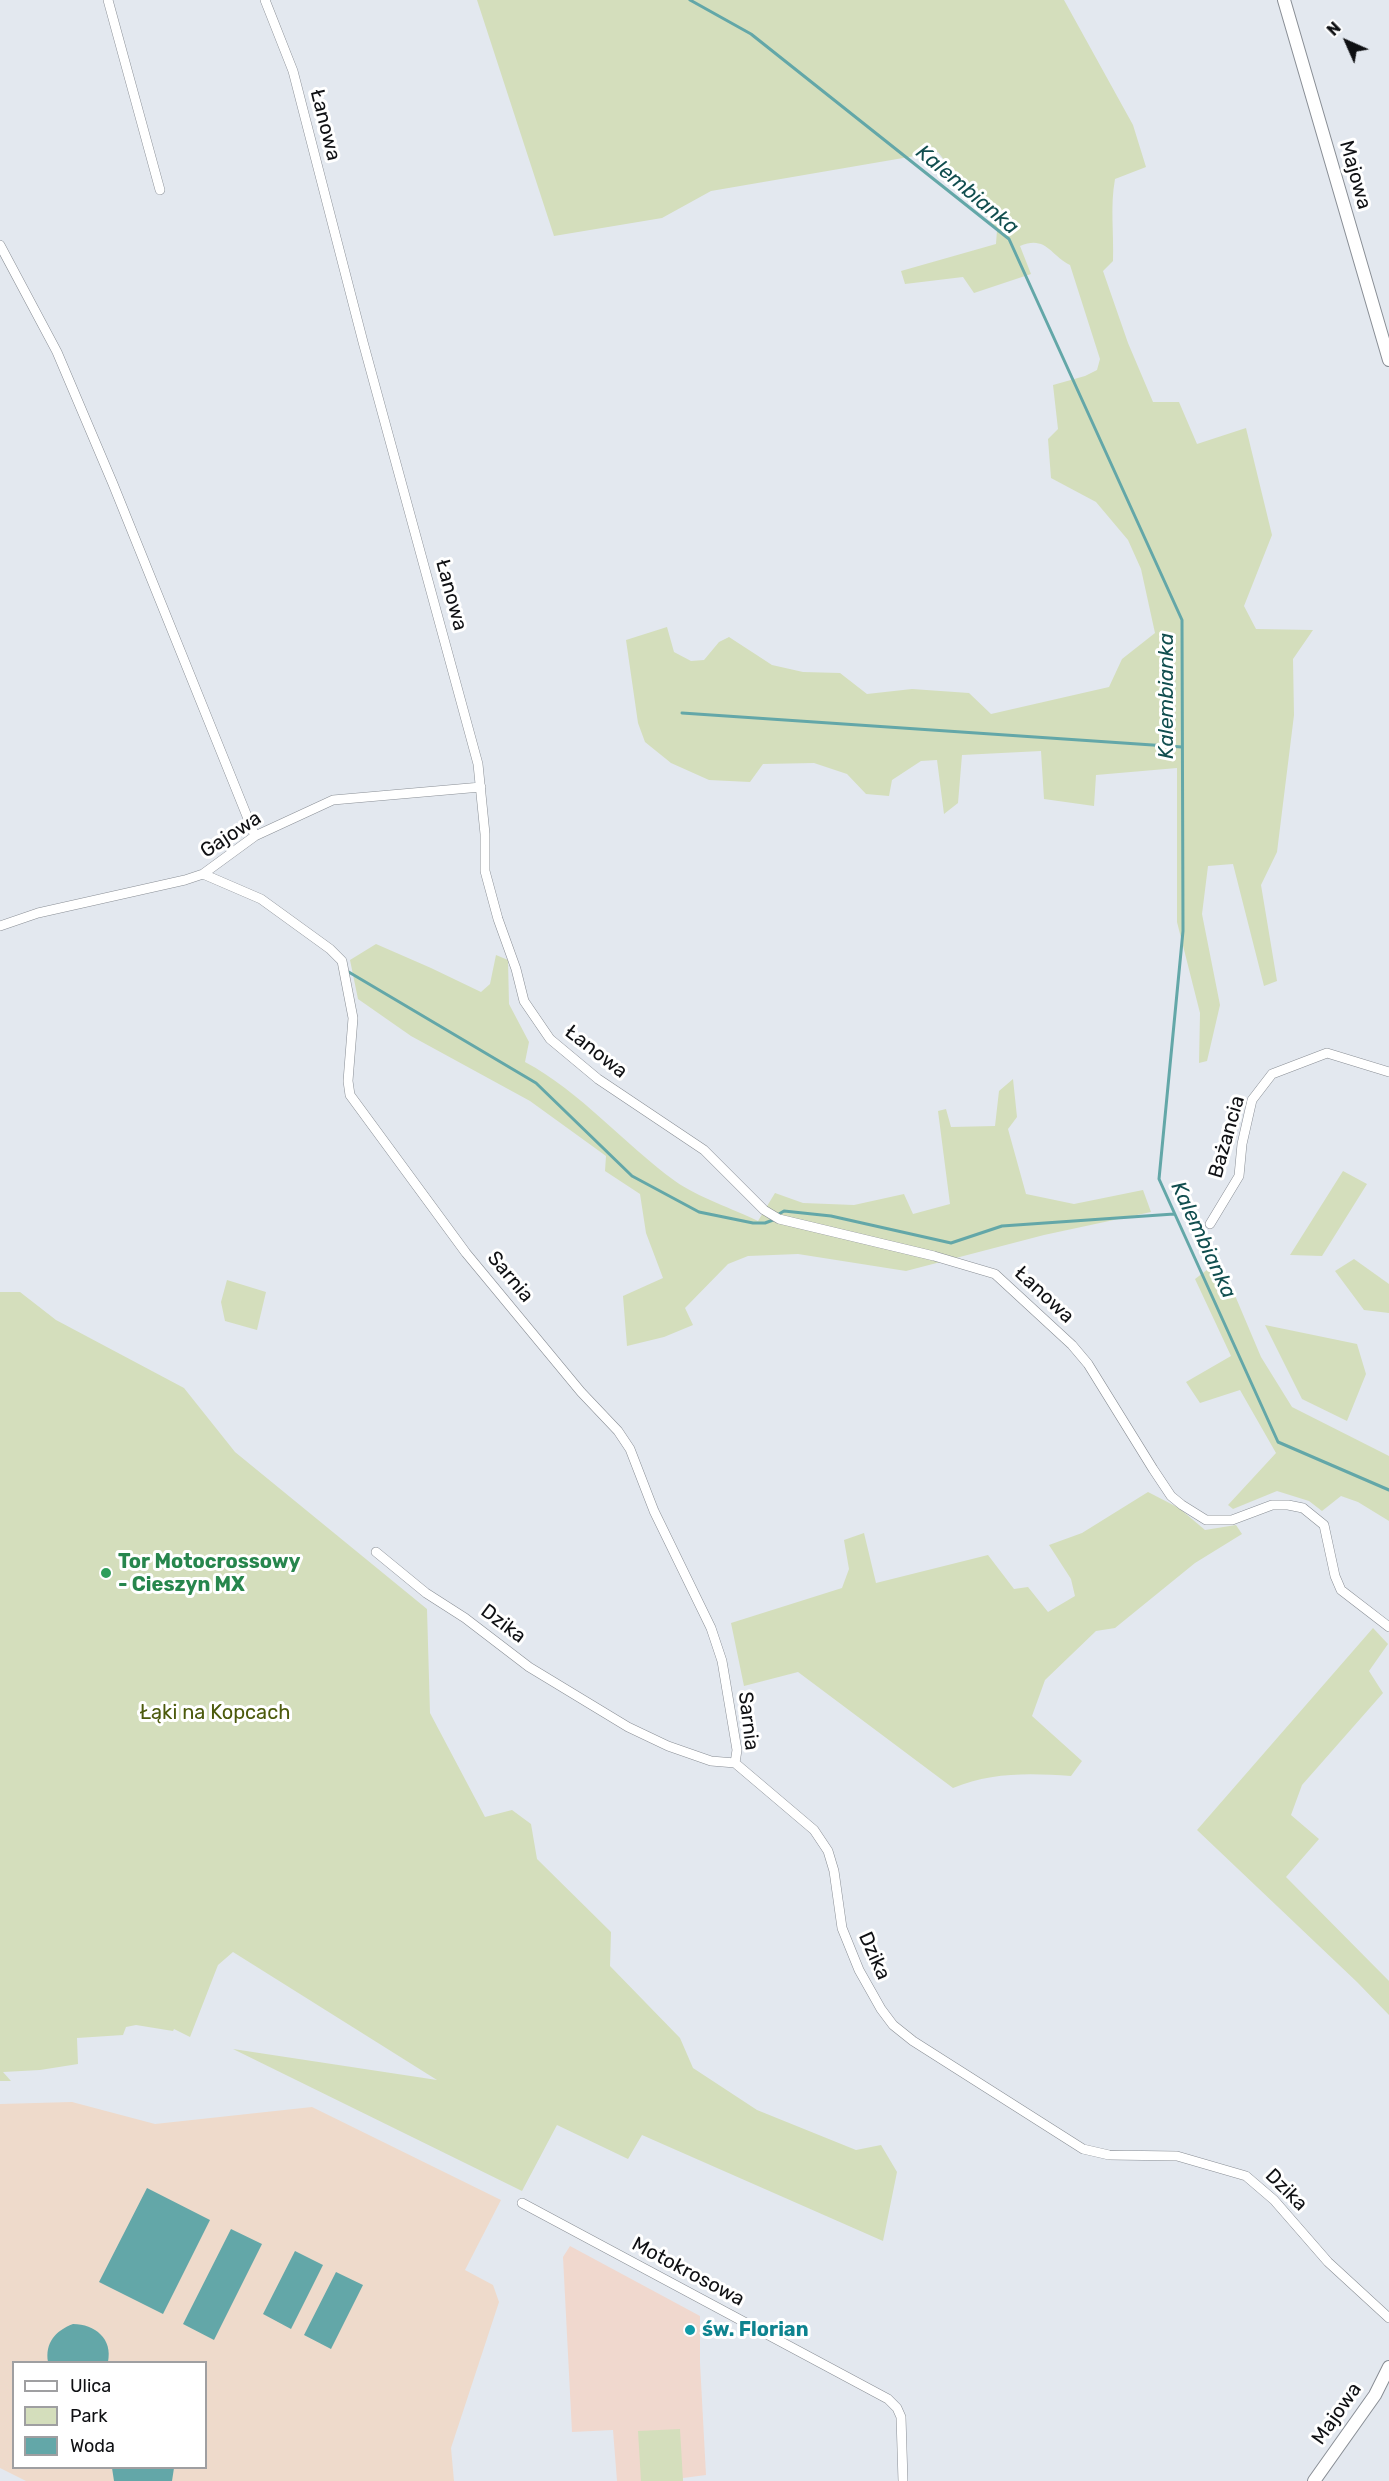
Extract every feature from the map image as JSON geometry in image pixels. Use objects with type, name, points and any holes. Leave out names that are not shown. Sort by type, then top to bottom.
[{"type":"street","points":[[108,0],[160,190]]},
{"type":"street","name":"Łanowa","points":[[265,0],[293,71],[363,342],[478,764],[482,788],[485,871],[524,1001],[550,1039],[598,1079],[704,1150],[764,1210],[779,1219],[934,1256],[995,1274],[1072,1345],[1088,1364],[1171,1496],[1206,1520],[1232,1520],[1272,1505],[1303,1508],[1324,1525],[1335,1576],[1341,1590],[1389,1627]]},
{"type":"street","name":"Majowa","points":[[1284,0],[1389,360]]},
{"type":"street","points":[[0,245],[62,363],[255,836]]},
{"type":"street","name":"Gajowa","points":[[0,926],[38,913],[203,874],[255,836],[333,801],[482,788]]},
{"type":"street","name":"Sarnia","points":[[203,874],[261,899],[330,949],[342,961],[353,1018],[348,1081],[354,1103],[466,1253],[581,1392],[618,1431],[630,1449],[654,1511],[711,1628],[722,1661],[737,1750],[735,1763]]},
{"type":"street","name":"Bażancia","points":[[1210,1224],[1239,1176],[1242,1144],[1252,1100],[1272,1074],[1327,1053],[1389,1072]]},
{"type":"street","name":"Dzika","points":[[376,1552],[426,1593],[465,1618],[529,1666],[628,1727],[668,1746],[711,1761],[735,1763],[813,1830],[828,1851],[834,1871],[842,1928],[858,1970],[880,2009],[893,2025],[954,2069],[1083,2149],[1109,2155],[1177,2156],[1246,2176],[1274,2200],[1328,2262],[1389,2318]]},
{"type":"street","name":"Motokrosowa","points":[[522,2203],[888,2399],[897,2408],[901,2417],[903,2481]]},
{"type":"street","name":"Majowa","points":[[1314,2481],[1375,2395],[1389,2367]]},
{"type":"shaded area","points":[[72,2102],[155,2124],[312,2107],[501,2200],[465,2270],[493,2285],[499,2302],[451,2448],[454,2481],[26,2481],[0,2468],[0,2104]]},
{"type":"shaded area","points":[[570,2246],[700,2316],[706,2475],[683,2478],[683,2481],[617,2481],[613,2430],[572,2432],[563,2257]]},
{"type":"green space","points":[[477,0],[1064,0],[1133,125],[1146,167],[1115,179],[1112,209],[1113,261],[1103,271],[1128,343],[1153,402],[1179,402],[1197,444],[1246,428],[1272,535],[1244,606],[1256,629],[1313,630],[1293,659],[1294,715],[1277,852],[1261,885],[1277,981],[1264,986],[1233,864],[1208,866],[1202,914],[1220,1005],[1207,1061],[1199,1063],[1200,1013],[1177,922],[1177,768],[1096,775],[1094,806],[1044,799],[1041,751],[962,755],[958,803],[944,814],[937,760],[921,761],[892,780],[889,796],[866,794],[847,774],[814,763],[763,764],[750,782],[709,780],[671,763],[645,742],[638,723],[626,640],[667,627],[674,652],[691,661],[704,660],[719,642],[729,637],[772,665],[803,672],[840,673],[867,694],[912,689],[969,693],[991,714],[1109,687],[1122,659],[1155,633],[1141,569],[1128,540],[1096,502],[1051,478],[1048,439],[1058,429],[1053,385],[1085,376],[1097,370],[1100,359],[1070,265],[1042,245],[1029,243],[1020,246],[1031,274],[974,293],[963,277],[905,284],[901,271],[996,244],[997,230],[938,152],[711,191],[662,218],[554,236]]},
{"type":"green space","points":[[376,944],[481,992],[490,984],[496,955],[508,960],[509,1004],[529,1042],[525,1062],[584,1103],[675,1181],[705,1198],[758,1221],[775,1193],[803,1203],[854,1205],[904,1194],[913,1214],[950,1204],[938,1111],[946,1109],[951,1127],[995,1126],[999,1091],[1013,1079],[1017,1117],[1008,1129],[1026,1194],[1074,1204],[1143,1190],[1151,1212],[1044,1235],[906,1271],[798,1254],[748,1256],[728,1264],[685,1308],[693,1325],[664,1337],[627,1346],[623,1296],[663,1278],[646,1233],[640,1194],[605,1171],[606,1156],[530,1101],[411,1036],[358,999],[350,960]]},
{"type":"green space","points":[[1343,1171],[1367,1184],[1322,1256],[1290,1255]]},
{"type":"green space","points":[[1354,1259],[1389,1284],[1389,1313],[1364,1310],[1335,1271]]},
{"type":"green space","points":[[1220,1260],[1261,1357],[1292,1407],[1389,1456],[1389,1521],[1358,1502],[1341,1496],[1322,1511],[1309,1501],[1277,1491],[1233,1509],[1228,1505],[1276,1453],[1240,1390],[1200,1403],[1186,1382],[1231,1356],[1195,1279]]},
{"type":"green space","points":[[227,1280],[266,1292],[257,1330],[225,1321],[221,1302]]},
{"type":"green space","name":"Łąki na Kopcach","points":[[0,1292],[20,1292],[56,1320],[184,1388],[235,1452],[427,1609],[430,1713],[485,1817],[512,1810],[531,1824],[537,1859],[611,1932],[610,1966],[680,2038],[693,2068],[757,2110],[856,2150],[881,2145],[897,2172],[883,2241],[642,2135],[628,2159],[557,2125],[522,2191],[233,2049],[437,2080],[233,1952],[218,1965],[190,2037],[174,2029],[173,2031],[136,2025],[126,2027],[123,2035],[77,2038],[78,2064],[40,2070],[3,2072],[11,2081],[0,2081]]},
{"type":"green space","points":[[1265,1325],[1357,1344],[1366,1374],[1347,1421],[1302,1399]]},
{"type":"green space","points":[[1148,1492],[1179,1508],[1205,1530],[1236,1525],[1242,1534],[1195,1563],[1115,1628],[1096,1631],[1045,1680],[1032,1716],[1082,1761],[1071,1776],[1026,1774],[996,1776],[953,1788],[798,1672],[744,1686],[731,1623],[842,1588],[849,1569],[844,1540],[864,1533],[876,1583],[988,1555],[1014,1589],[1028,1587],[1048,1612],[1075,1596],[1071,1579],[1049,1545],[1082,1533]]},
{"type":"green space","points":[[1373,1628],[1388,1644],[1369,1671],[1383,1693],[1302,1785],[1291,1815],[1319,1839],[1286,1877],[1389,1981],[1389,2015],[1197,1830]]},
{"type":"green space","points":[[680,2429],[683,2481],[641,2481],[638,2431]]},
{"type":"water","points":[[147,2188],[210,2220],[163,2314],[99,2282]]},
{"type":"water","points":[[231,2229],[262,2244],[214,2340],[183,2324]]},
{"type":"water","points":[[295,2251],[323,2265],[291,2329],[263,2314]]},
{"type":"water","points":[[336,2272],[363,2285],[331,2349],[304,2335]]},
{"type":"water","points":[[73,2324],[95,2330],[101,2334],[108,2346],[108,2361],[48,2361],[50,2343],[61,2330]]},
{"type":"water","points":[[112,2469],[174,2469],[172,2481],[114,2481]]},
{"type":"waterway","name":"Kalembianka","points":[[690,0],[751,34],[1009,239],[1182,620],[1183,931],[1159,1179],[1278,1442],[1389,1490]]},
{"type":"waterway","points":[[682,713],[1182,747]]},
{"type":"waterway","points":[[347,971],[536,1083],[632,1176],[699,1212],[753,1223],[773,1220]]},
{"type":"waterway","points":[[779,1214],[784,1211],[831,1216],[951,1243],[1002,1226],[1174,1214]]},
{"type":"place","name":"Tor Motocrossowy - Cieszyn MX","points":[[106,1573]]},
{"type":"place","name":"św. Florian","points":[[690,2330]]}]
